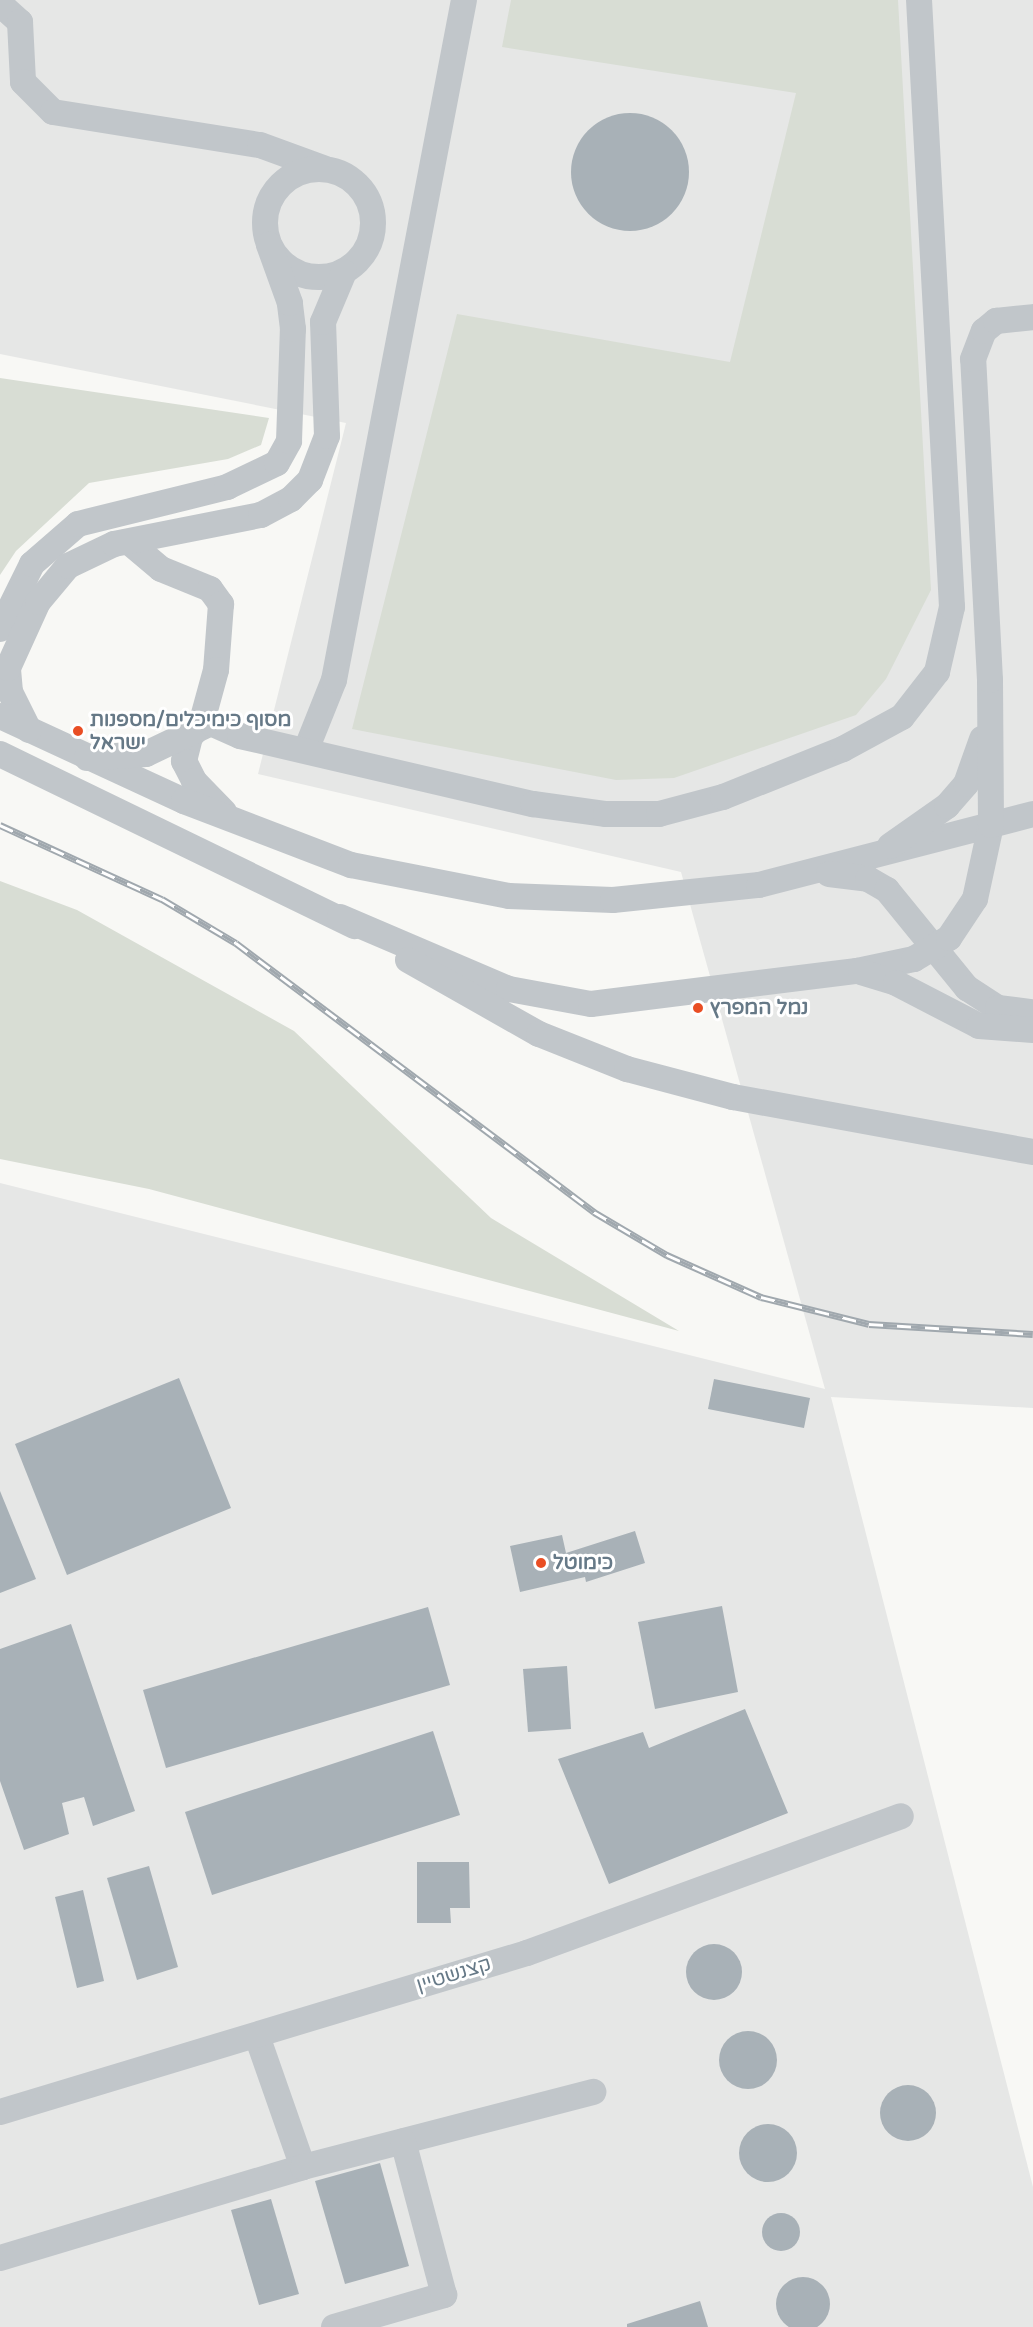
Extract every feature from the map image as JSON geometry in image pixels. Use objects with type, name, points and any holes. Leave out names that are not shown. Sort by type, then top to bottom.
[{"type":"street","points":[[306,750],[334,680],[464,0]]},
{"type":"street","points":[[87,758],[146,754],[201,725],[211,723],[306,750],[533,804],[606,814],[658,814],[723,797],[843,749],[902,717],[922,695],[947,646],[952,607],[919,0]]},
{"type":"street","points":[[0,4],[20,22],[23,82],[53,112],[260,146],[323,168],[357,183],[373,213],[368,247],[344,272],[323,322],[327,436],[310,480],[291,499],[261,515],[129,542],[68,566],[38,602],[8,669],[10,692],[29,730]]},
{"type":"street","points":[[0,629],[32,564],[78,524],[227,487],[277,463],[289,441],[293,329],[290,303],[269,245],[266,209],[268,172],[260,146]]},
{"type":"street","points":[[266,209],[288,178],[323,168]]},
{"type":"street","points":[[269,245],[294,272],[311,278],[344,272]]},
{"type":"street","points":[[0,754],[340,917],[509,989],[567,1002],[623,1003],[858,971],[935,949],[975,899],[991,825],[990,680],[973,359],[984,331],[996,321],[1033,317]]},
{"type":"street","points":[[175,574],[173,557],[190,530]]},
{"type":"street","points":[[129,542],[175,574],[210,589],[221,604],[216,670],[201,725],[185,749],[185,770],[230,819]]},
{"type":"street","points":[[875,857],[946,806],[966,784],[976,765],[990,680]]},
{"type":"street","points":[[0,716],[87,758],[230,819],[351,865],[508,896],[674,897],[812,872],[1033,814]]},
{"type":"street","points":[[812,872],[868,879],[887,890],[935,949],[983,1000],[998,1008],[1033,1012]]},
{"type":"street","points":[[340,917],[492,1010],[627,1069],[733,1097],[1033,1152]]},
{"type":"street","points":[[858,971],[896,983],[979,1026],[1033,1030]]},
{"type":"street","name":"קצנשטיין","points":[[0,2112],[527,1953],[900,1816]]},
{"type":"street","points":[[256,2036],[303,2167]]},
{"type":"street","points":[[0,2258],[303,2167],[593,2092]]},
{"type":"street","points":[[334,2327],[444,2295],[403,2141]]},
{"type":"shaded area","points":[[0,0],[1033,0],[1033,1408],[831,1397],[1033,2187],[1033,2327],[0,2327],[0,1183],[825,1389],[681,872],[258,774],[346,423],[0,354]]},
{"type":"shaded area","points":[[511,0],[898,0],[931,590],[886,679],[856,715],[674,778],[616,780],[352,729],[457,314],[730,362],[796,93],[502,47]]},
{"type":"shaded area","points":[[0,378],[269,418],[261,445],[228,459],[89,483],[16,551],[0,575]]},
{"type":"shaded area","points":[[0,881],[77,910],[294,1031],[491,1218],[679,1331],[149,1189],[0,1159]]},
{"type":"building","points":[[630,113],[652,118],[672,130],[684,150],[689,172],[684,194],[672,214],[652,226],[630,231],[608,226],[588,214],[576,194],[571,172],[576,150],[588,130],[608,118]]},
{"type":"building","points":[[179,1378],[231,1508],[67,1575],[15,1444]]},
{"type":"building","points":[[714,1379],[810,1398],[804,1428],[708,1409]]},
{"type":"building","points":[[0,1491],[36,1579],[0,1593]]},
{"type":"building","points":[[635,1531],[645,1563],[586,1582],[585,1577],[520,1592],[510,1546],[562,1535],[566,1553]]},
{"type":"building","points":[[722,1606],[738,1692],[655,1709],[638,1622]]},
{"type":"building","points":[[428,1607],[450,1685],[166,1768],[143,1690]]},
{"type":"building","points":[[71,1624],[135,1811],[93,1826],[84,1797],[62,1803],[69,1834],[24,1850],[0,1781],[0,1649]]},
{"type":"building","points":[[567,1666],[571,1729],[528,1732],[523,1669]]},
{"type":"building","points":[[745,1709],[788,1813],[609,1884],[558,1759],[643,1732],[649,1748]]},
{"type":"building","points":[[433,1731],[460,1815],[212,1895],[185,1812]]},
{"type":"building","points":[[417,1862],[469,1862],[470,1908],[450,1908],[451,1923],[417,1923]]},
{"type":"building","points":[[149,1866],[178,1967],[137,1980],[107,1878]]},
{"type":"building","points":[[83,1890],[104,1981],[77,1988],[55,1897]]},
{"type":"building","points":[[708,1944],[720,1944],[730,1948],[738,1956],[742,1972],[738,1988],[730,1996],[720,2000],[708,2000],[698,1996],[690,1988],[686,1978],[686,1966],[690,1956],[698,1948]]},
{"type":"building","points":[[748,2031],[764,2036],[772,2044],[777,2060],[772,2076],[764,2084],[748,2089],[732,2084],[724,2076],[719,2060],[724,2044],[732,2036]]},
{"type":"building","points":[[902,2085],[914,2085],[924,2089],[932,2097],[936,2113],[932,2129],[924,2137],[914,2141],[902,2141],[892,2137],[884,2129],[880,2119],[880,2107],[884,2097],[892,2089]]},
{"type":"building","points":[[768,2124],[784,2129],[792,2137],[797,2153],[792,2169],[784,2177],[768,2182],[752,2177],[744,2169],[739,2153],[744,2137],[752,2129]]},
{"type":"building","points":[[380,2163],[409,2266],[345,2284],[315,2181]]},
{"type":"building","points":[[271,2199],[299,2294],[259,2305],[231,2210]]},
{"type":"building","points":[[781,2213],[795,2218],[800,2232],[795,2246],[781,2251],[767,2246],[762,2232],[767,2218]]},
{"type":"building","points":[[798,2277],[808,2277],[818,2281],[826,2289],[830,2304],[826,2319],[818,2327],[808,2331],[798,2331],[788,2327],[780,2319],[776,2309],[776,2299],[780,2289],[788,2281]]},
{"type":"building","points":[[700,2301],[708,2327],[627,2327],[627,2324]]},
{"type":"railway","points":[[0,825],[162,899],[236,943],[594,1212],[667,1255],[761,1297],[869,1324],[1033,1334]]},
{"type":"place","name":"מסוף כימיכלים/מספנות ישראל","points":[[78,731]]},
{"type":"place","name":"נמל המפרץ","points":[[698,1008]]},
{"type":"place","name":"כימוטל","points":[[541,1563]]}]
